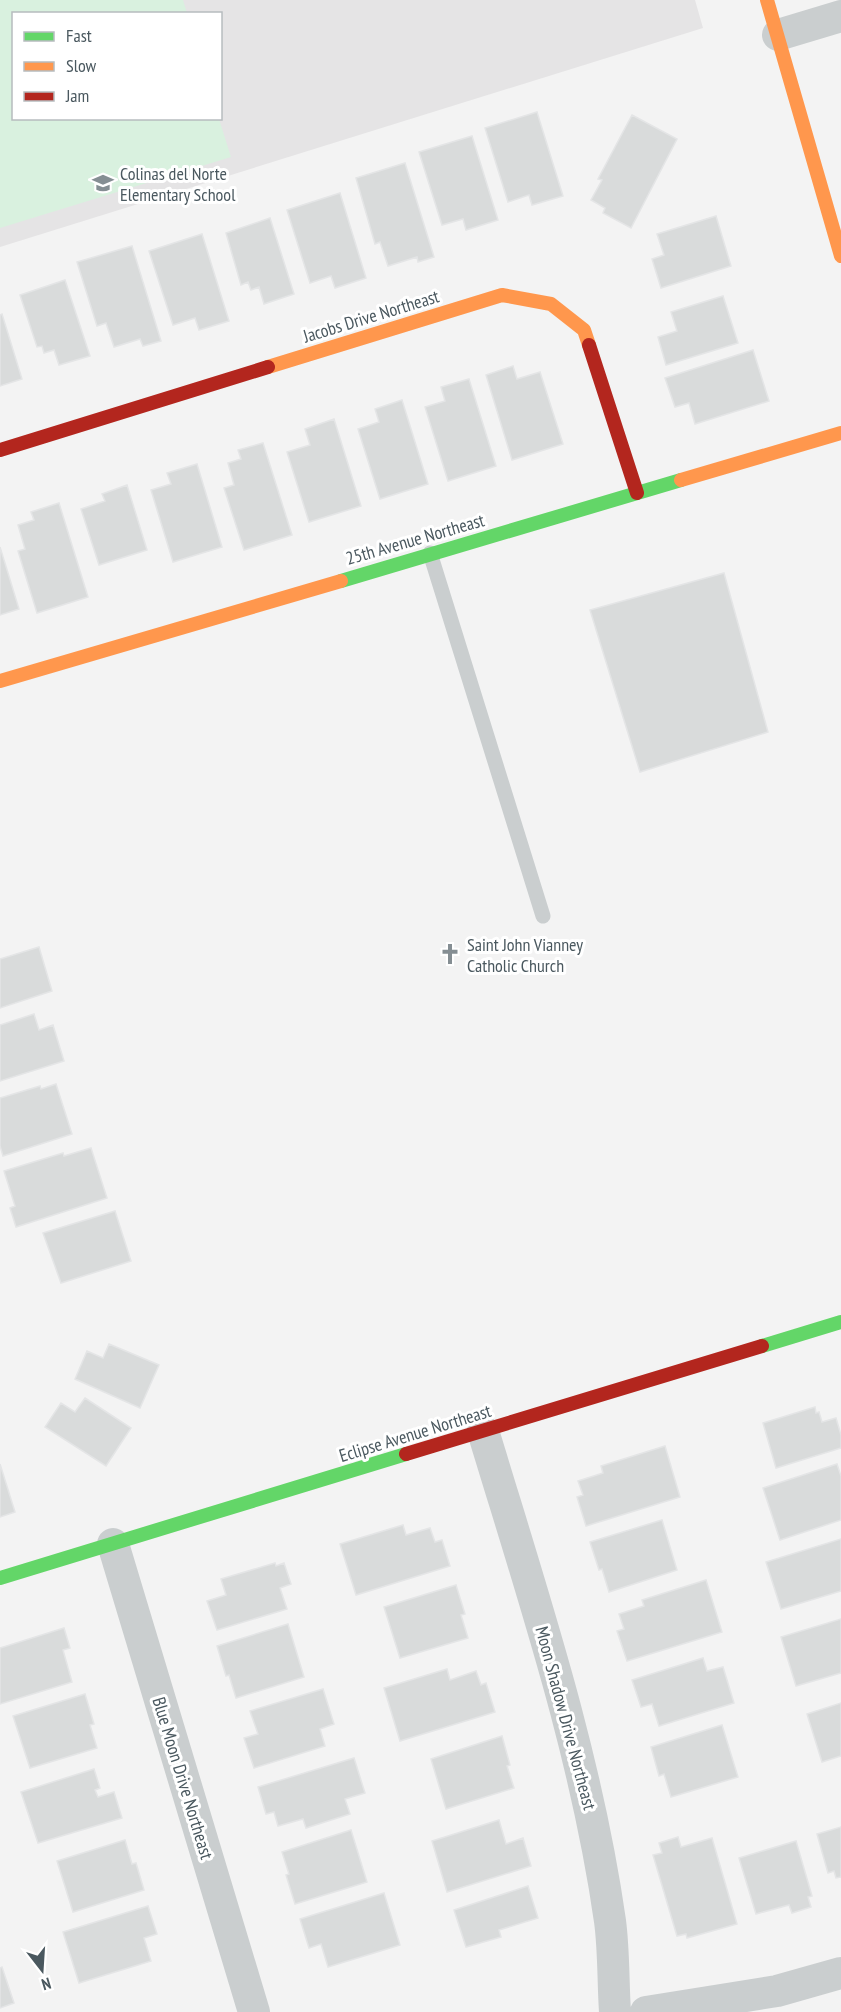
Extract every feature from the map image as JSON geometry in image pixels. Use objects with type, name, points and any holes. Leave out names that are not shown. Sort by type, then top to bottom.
[{"type":"street","points":[[767,0],[841,256]]},
{"type":"street","points":[[778,36],[841,16]]},
{"type":"street","name":"Jacobs Drive Northeast","points":[[0,450],[502,295],[551,304],[584,330],[637,493]]},
{"type":"street","name":"25th Avenue Northeast","points":[[0,681],[841,433]]},
{"type":"street","name":"Eclipse Avenue Northeast","points":[[0,1578],[841,1322]]},
{"type":"street","name":"Moon Shadow Drive Northeast","points":[[483,1431],[558,1680],[591,1812],[610,1923],[615,2012]]},
{"type":"street","name":"Blue Moon Drive Northeast","points":[[113,1544],[254,2012]]},
{"type":"street","points":[[646,2012],[777,1991],[841,1973]]},
{"type":"lane","points":[[430,553],[543,916]]},
{"type":"shaded area","name":"Colinas del Norte Elementary School","points":[[0,0],[695,0],[703,28],[0,247]]},
{"type":"green space","points":[[0,0],[183,0],[187,12],[12,12],[12,120],[219,120],[231,157],[0,228]]},
{"type":"building","points":[[537,112],[563,196],[532,205],[529,195],[508,202],[485,128]]},
{"type":"building","points":[[632,115],[677,139],[631,228],[603,213],[605,208],[591,200],[602,180],[598,179]]},
{"type":"building","points":[[472,136],[498,220],[466,230],[463,219],[442,225],[419,152]]},
{"type":"building","points":[[405,163],[434,257],[418,262],[417,257],[388,266],[380,242],[375,244],[356,178]]},
{"type":"building","points":[[340,193],[366,278],[335,288],[331,276],[310,283],[287,210]]},
{"type":"building","points":[[716,216],[731,266],[661,288],[652,259],[664,255],[657,234]]},
{"type":"building","points":[[270,218],[294,294],[264,304],[259,287],[251,290],[248,282],[241,285],[226,233]]},
{"type":"building","points":[[202,234],[229,321],[199,330],[195,318],[173,325],[149,251]]},
{"type":"building","points":[[132,246],[161,341],[143,346],[140,339],[114,347],[106,323],[97,326],[77,262]]},
{"type":"building","points":[[65,280],[90,356],[59,365],[54,350],[44,353],[42,346],[37,347],[20,295]]},
{"type":"building","points":[[723,296],[738,343],[666,365],[658,337],[677,331],[671,312]]},
{"type":"building","points":[[2,314],[22,379],[0,386],[0,315]]},
{"type":"building","points":[[753,350],[769,401],[695,424],[689,403],[675,407],[665,378]]},
{"type":"building","points":[[513,366],[517,379],[540,372],[563,444],[512,460],[486,375]]},
{"type":"building","points":[[469,379],[496,466],[448,481],[425,407],[445,401],[441,387]]},
{"type":"building","points":[[402,400],[428,484],[380,499],[358,429],[379,422],[375,409]]},
{"type":"building","points":[[334,419],[361,506],[309,522],[287,452],[310,445],[305,429]]},
{"type":"building","points":[[263,443],[292,535],[244,550],[224,488],[234,485],[228,463],[241,459],[238,450]]},
{"type":"building","points":[[197,464],[222,547],[173,562],[151,490],[171,484],[167,473]]},
{"type":"building","points":[[127,485],[147,550],[99,565],[81,509],[105,501],[102,494]]},
{"type":"building","points":[[59,503],[88,597],[37,613],[18,551],[25,549],[18,525],[34,520],[31,512]]},
{"type":"building","points":[[0,547],[19,609],[0,615]]},
{"type":"building","points":[[724,573],[768,732],[640,772],[590,610]]},
{"type":"building","points":[[39,947],[52,991],[0,1008],[0,959]]},
{"type":"building","points":[[34,1014],[39,1030],[53,1025],[64,1061],[0,1081],[0,1025]]},
{"type":"building","points":[[56,1084],[72,1134],[3,1156],[0,1146],[0,1098],[40,1086],[41,1089]]},
{"type":"building","points":[[91,1148],[107,1198],[16,1227],[10,1208],[15,1206],[4,1171],[63,1153],[64,1156]]},
{"type":"building","points":[[115,1211],[131,1261],[61,1283],[43,1233]]},
{"type":"building","points":[[109,1344],[159,1365],[140,1408],[75,1379],[87,1351],[103,1358]]},
{"type":"building","points":[[85,1398],[131,1428],[106,1466],[45,1427],[61,1403],[75,1412]]},
{"type":"building","points":[[815,1407],[822,1422],[836,1418],[841,1435],[841,1448],[776,1468],[763,1423]]},
{"type":"building","points":[[665,1446],[680,1497],[586,1526],[577,1497],[583,1495],[578,1481],[603,1473],[601,1466]]},
{"type":"building","points":[[0,1464],[15,1512],[0,1517]]},
{"type":"building","points":[[837,1464],[841,1476],[841,1520],[780,1540],[763,1488]]},
{"type":"building","points":[[662,1520],[677,1570],[609,1592],[590,1542]]},
{"type":"building","points":[[403,1525],[406,1535],[430,1528],[435,1542],[442,1540],[450,1566],[356,1595],[340,1544]]},
{"type":"building","points":[[841,1539],[841,1591],[781,1609],[766,1562]]},
{"type":"building","points":[[275,1563],[276,1566],[284,1563],[291,1584],[280,1588],[287,1609],[217,1630],[207,1601],[226,1595],[221,1579]]},
{"type":"building","points":[[706,1580],[722,1632],[627,1661],[617,1631],[624,1629],[619,1614],[644,1606],[642,1600]]},
{"type":"building","points":[[456,1585],[465,1614],[461,1615],[468,1638],[400,1658],[384,1607]]},
{"type":"building","points":[[841,1619],[841,1673],[796,1686],[781,1637]]},
{"type":"building","points":[[288,1624],[304,1677],[236,1698],[229,1675],[226,1676],[217,1646]]},
{"type":"building","points":[[64,1628],[70,1648],[63,1650],[72,1682],[0,1704],[0,1648]]},
{"type":"building","points":[[703,1658],[707,1671],[723,1667],[734,1703],[659,1726],[652,1704],[641,1707],[632,1680]]},
{"type":"building","points":[[447,1669],[450,1680],[476,1671],[481,1685],[486,1683],[495,1712],[400,1741],[384,1688]]},
{"type":"building","points":[[323,1689],[334,1724],[320,1729],[325,1746],[254,1768],[244,1738],[258,1734],[250,1711]]},
{"type":"building","points":[[85,1694],[94,1724],[90,1725],[97,1748],[30,1768],[13,1716]]},
{"type":"building","points":[[841,1703],[841,1756],[822,1762],[807,1714]]},
{"type":"building","points":[[722,1725],[738,1777],[671,1797],[664,1774],[659,1776],[651,1747]]},
{"type":"building","points":[[502,1736],[510,1765],[507,1766],[514,1788],[446,1809],[431,1759]]},
{"type":"building","points":[[354,1758],[365,1793],[345,1799],[350,1814],[306,1828],[303,1819],[278,1826],[274,1812],[266,1814],[258,1787]]},
{"type":"building","points":[[94,1769],[100,1788],[95,1790],[98,1797],[114,1792],[122,1818],[38,1843],[21,1792]]},
{"type":"building","points":[[499,1820],[506,1844],[523,1838],[531,1866],[447,1892],[432,1841]]},
{"type":"building","points":[[841,1827],[841,1877],[836,1878],[834,1871],[828,1873],[817,1834]]},
{"type":"building","points":[[351,1830],[367,1882],[295,1904],[282,1852]]},
{"type":"building","points":[[678,1837],[681,1847],[712,1838],[737,1924],[687,1938],[686,1934],[677,1936],[653,1855],[662,1853],[659,1843]]},
{"type":"building","points":[[125,1840],[132,1864],[136,1863],[144,1890],[73,1912],[57,1861]]},
{"type":"building","points":[[796,1841],[812,1896],[808,1897],[811,1907],[792,1913],[789,1905],[756,1914],[739,1858]]},
{"type":"building","points":[[528,1886],[538,1918],[499,1930],[501,1937],[466,1947],[454,1910]]},
{"type":"building","points":[[384,1893],[400,1945],[328,1967],[321,1944],[309,1948],[300,1919]]},
{"type":"building","points":[[148,1906],[157,1934],[144,1938],[151,1961],[79,1983],[63,1932]]},
{"type":"building","points":[[2,1967],[14,2003],[0,2008],[0,1968]]},
{"type":"traffic: fast","points":[[341,581],[681,480]]},
{"type":"traffic: fast","points":[[762,1346],[841,1322]]},
{"type":"traffic: fast","points":[[0,1578],[406,1454]]},
{"type":"traffic: slow","points":[[767,0],[841,256]]},
{"type":"traffic: slow","points":[[268,367],[502,295],[551,304],[584,330],[589,345]]},
{"type":"traffic: slow","points":[[681,480],[841,433]]},
{"type":"traffic: slow","points":[[0,681],[341,581]]},
{"type":"traffic: jam","points":[[589,345],[637,493]]},
{"type":"traffic: jam","points":[[0,450],[268,367]]},
{"type":"traffic: jam","points":[[406,1454],[762,1346]]},
{"type":"place","name":"Colinas del Norte Elementary School","points":[[103,183]]},
{"type":"place","name":"Saint John Vianney Catholic Church","points":[[450,954]]}]
